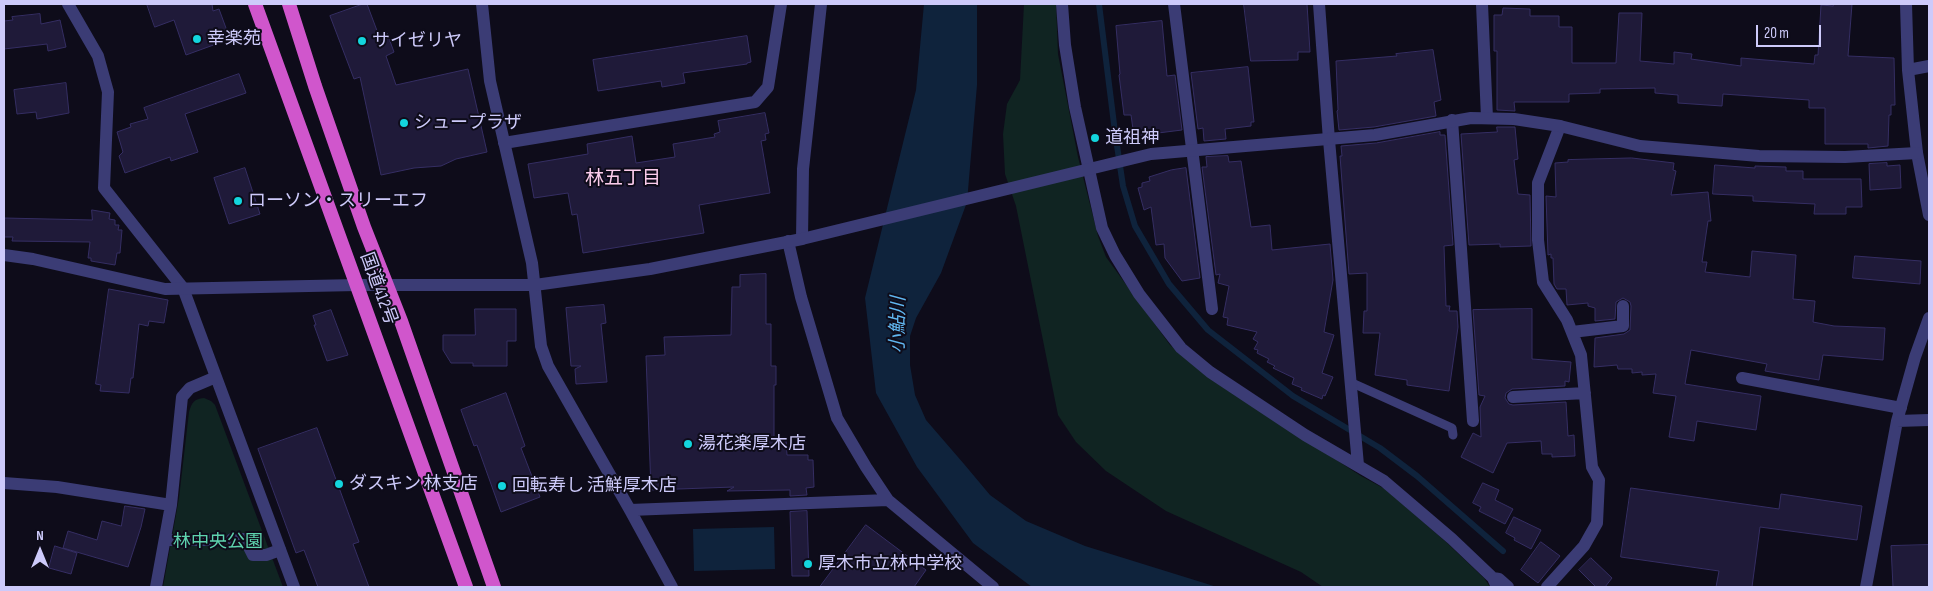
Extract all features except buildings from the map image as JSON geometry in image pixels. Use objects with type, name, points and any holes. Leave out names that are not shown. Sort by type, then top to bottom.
[{"type":"highway","name":"国道412号","points":[[255,4],[466,587]]},
{"type":"highway","name":"国道412号","points":[[289,4],[364,227],[388,286],[494,587]]},
{"type":"street","points":[[68,4],[98,56],[108,92],[104,188],[183,288],[294,587]]},
{"type":"street","points":[[482,4],[490,81],[532,263],[541,346],[548,366],[672,587]]},
{"type":"street","points":[[504,143],[755,102],[768,87],[781,4]]},
{"type":"street","points":[[802,240],[803,168],[821,4]]},
{"type":"street","points":[[1062,4],[1065,45],[1075,107],[1102,228],[1115,255],[1139,294],[1181,348],[1210,372],[1305,434],[1384,481],[1452,539],[1495,583],[1499,579],[1508,587]]},
{"type":"street","points":[[1174,4],[1212,309]]},
{"type":"street","points":[[1319,4],[1329,140],[1358,465]]},
{"type":"street","points":[[1482,4],[1487,118]]},
{"type":"street","points":[[1906,4],[1908,70],[1917,153],[1929,215]]},
{"type":"street","points":[[1908,70],[1929,66]]},
{"type":"street","points":[[4,255],[33,259],[165,289],[357,285],[535,285],[650,269],[788,241],[802,240],[1151,154],[1375,135],[1471,118],[1514,119],[1560,126],[1640,146],[1739,154],[1845,157],[1917,153]]},
{"type":"street","points":[[1452,120],[1473,421]]},
{"type":"street","points":[[1547,587],[1584,546],[1598,523],[1599,480],[1592,467],[1581,355],[1567,320],[1543,282],[1538,240],[1538,183],[1560,126]]},
{"type":"street","points":[[788,241],[801,297],[837,418],[866,467],[888,500],[993,587]]},
{"type":"street","points":[[1572,332],[1623,326],[1623,306]]},
{"type":"street","points":[[1866,587],[1897,422],[1929,318]]},
{"type":"street","points":[[156,587],[171,505],[182,397],[190,388],[216,377]]},
{"type":"street","points":[[1742,378],[1901,408]]},
{"type":"street","points":[[1514,397],[1585,393]]},
{"type":"street","points":[[1897,422],[1929,420]]},
{"type":"street","points":[[4,483],[57,487],[171,505]]},
{"type":"street","points":[[630,510],[888,500]]},
{"type":"street","points":[[232,539],[245,539],[253,555],[266,555],[280,550]]},
{"type":"street","points":[[165,540],[208,540]]},
{"type":"lane","points":[[1350,382],[1452,428],[1453,435]]},
{"type":"green space","points":[[1024,4],[1056,4],[1058,54],[1078,157],[1098,236],[1106,257],[1170,345],[1204,374],[1361,476],[1385,489],[1445,541],[1484,578],[1490,587],[1323,587],[1301,572],[1166,511],[1106,471],[1076,442],[1058,415],[1016,206],[1005,174],[1003,134],[1007,104],[1020,80]]},
{"type":"green space","name":"林中央公園","points":[[204,398],[215,405],[283,587],[163,587],[179,498],[189,412],[194,402]]},
{"type":"water","name":"小鮎川","points":[[924,4],[977,4],[977,85],[967,202],[941,273],[916,318],[910,336],[910,365],[915,395],[926,420],[990,495],[1026,521],[1085,546],[1217,587],[1032,587],[973,543],[917,467],[876,393],[865,298],[916,90]]},
{"type":"water","points":[[774,527],[775,569],[694,571],[693,529]]},
{"type":"waterway","points":[[1099,4],[1123,186],[1135,226],[1169,284],[1208,330],[1293,396],[1380,448],[1417,476],[1503,551]]},
{"type":"place","name":"幸楽苑","points":[[197,39]]},
{"type":"place","name":"サイゼリヤ","points":[[362,41]]},
{"type":"place","name":"シュープラザ","points":[[404,123]]},
{"type":"place","name":"道祖神","points":[[1095,138]]},
{"type":"place","name":"ローソン・スリーエフ","points":[[238,201]]},
{"type":"place","name":"湯花楽厚木店","points":[[688,444]]},
{"type":"place","name":"ダスキン 林支店","points":[[339,484]]},
{"type":"place","name":"回転寿し 活鮮厚木店","points":[[502,486]]},
{"type":"place","name":"厚木市立林中学校","points":[[808,564]]},
{"type":"district","name":"林五丁目","points":[[623,179]]}]
